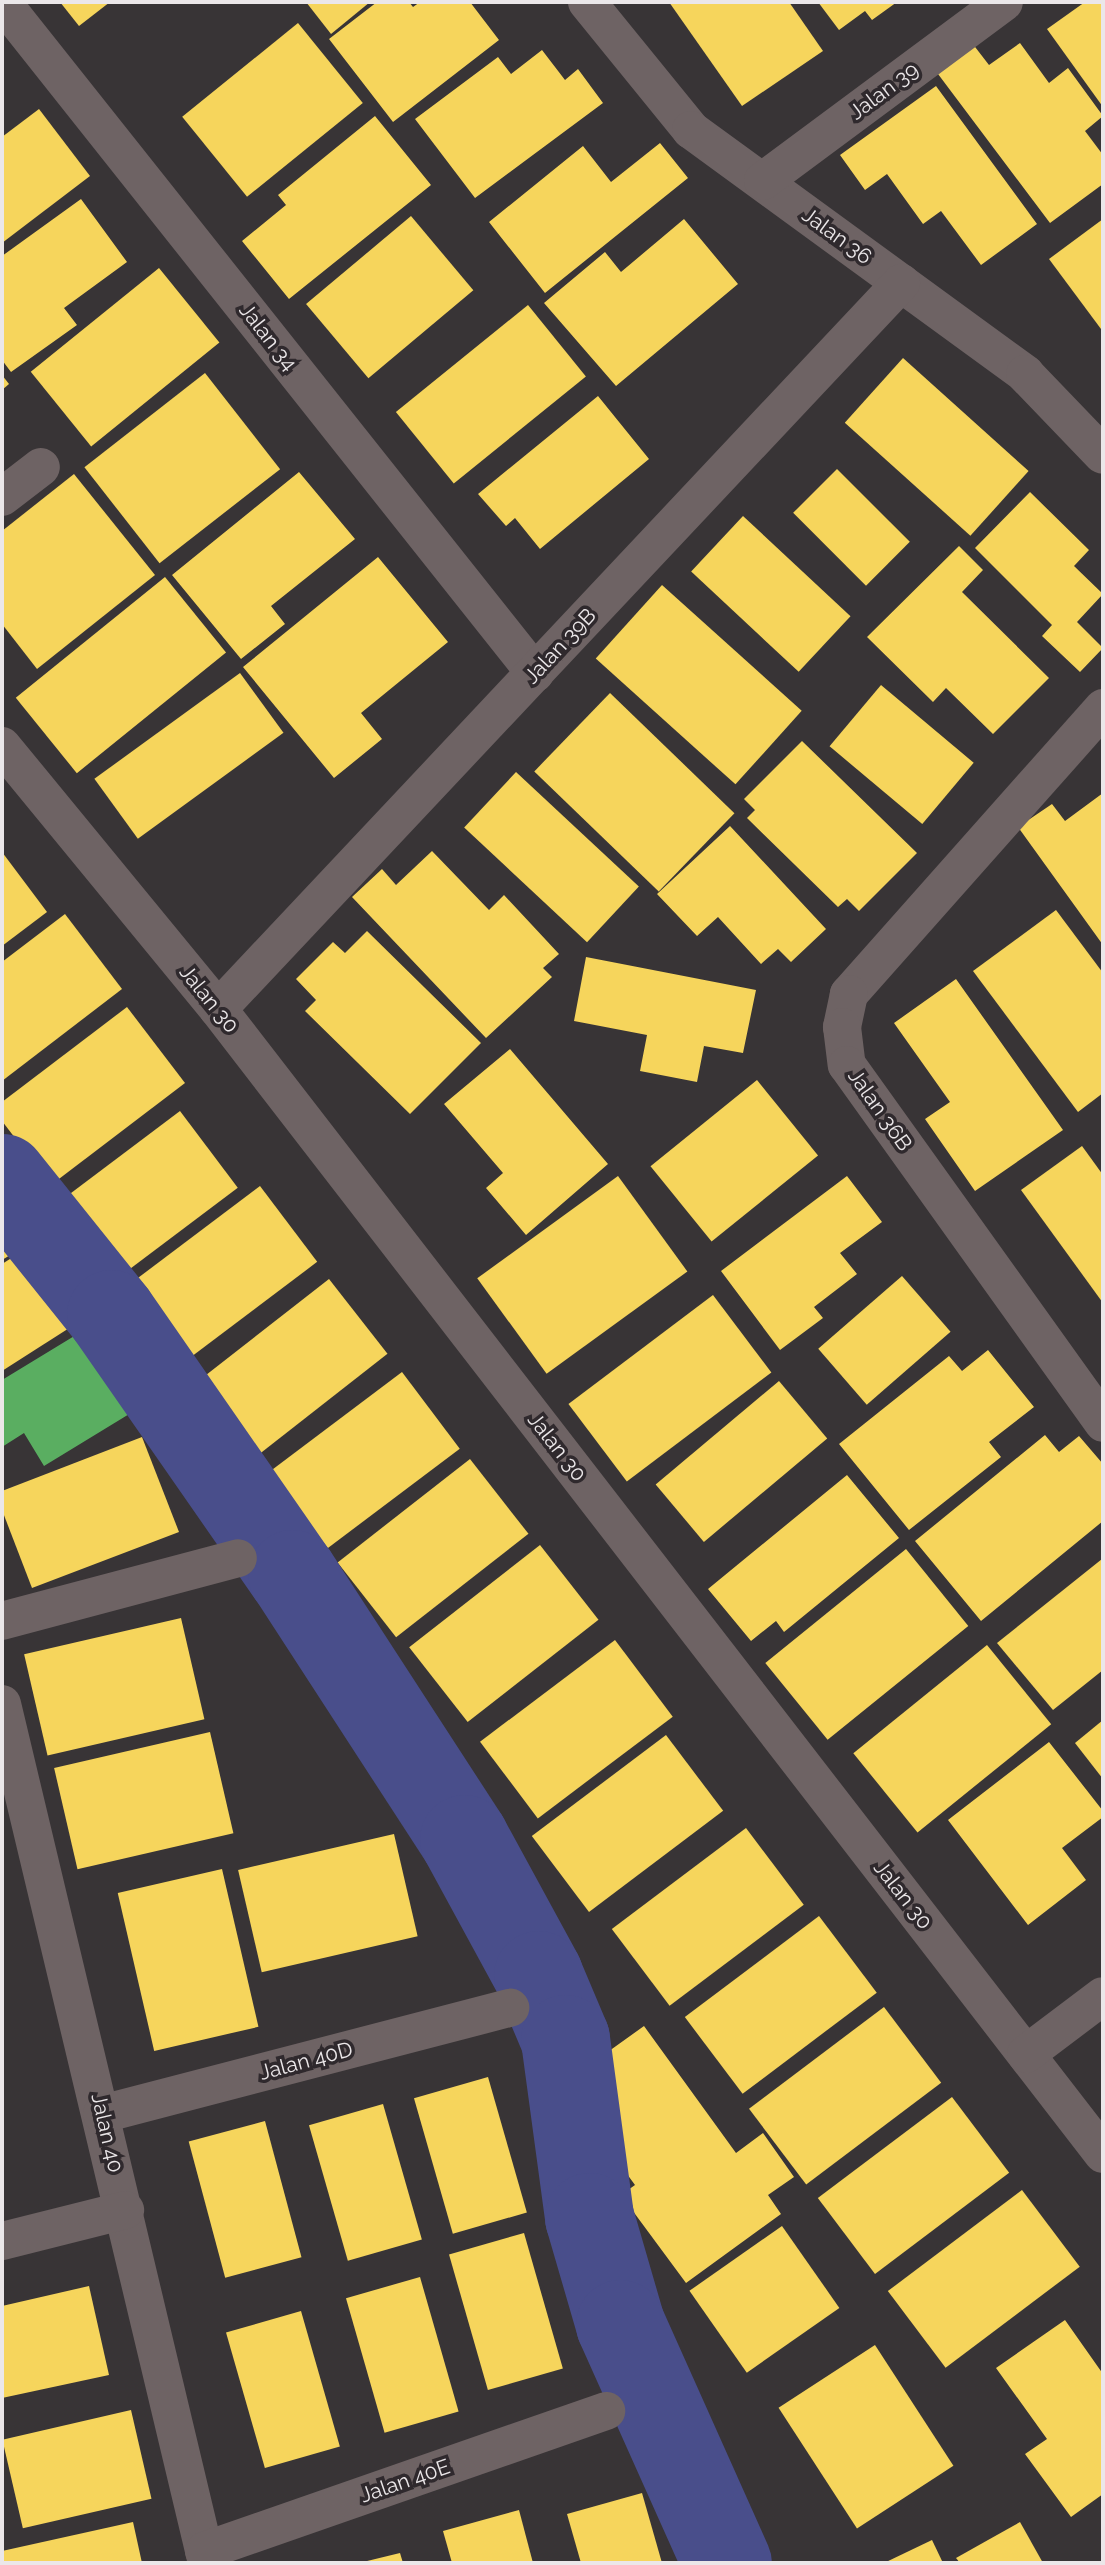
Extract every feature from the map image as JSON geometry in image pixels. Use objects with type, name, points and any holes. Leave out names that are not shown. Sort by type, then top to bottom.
[{"type":"street","name":"Jalan 34","points":[[2,2],[535,673]]},
{"type":"street","name":"Jalan 36","points":[[587,2],[691,130],[1025,374],[1103,455]]},
{"type":"street","name":"Jalan 39","points":[[763,181],[1004,2]]},
{"type":"street","name":"Jalan 39B","points":[[218,1009],[901,283]]},
{"type":"street","points":[[2,497],[41,467]]},
{"type":"street","name":"Jalan 36B","points":[[1103,708],[849,994],[842,1027],[848,1065],[1103,1423]]},
{"type":"street","name":"Jalan 30","points":[[2,746],[218,1009],[1103,2154]]},
{"type":"street","points":[[2,1621],[238,1558]]},
{"type":"street","name":"Jalan 40","points":[[2,1703],[6,1742],[102,2114],[206,2557]]},
{"type":"street","points":[[1026,2054],[1103,1996]]},
{"type":"street","name":"Jalan 40D","points":[[102,2114],[510,2008]]},
{"type":"street","points":[[2,2241],[125,2210]]},
{"type":"street","name":"Jalan 40E","points":[[206,2557],[606,2411]]},
{"type":"building: Homes","points":[[60,2],[110,2],[79,26]]},
{"type":"building: Homes","points":[[306,2],[370,2],[331,34]]},
{"type":"building: Homes","points":[[377,2],[409,2],[413,7],[420,2],[470,2],[499,40],[393,122],[329,39]]},
{"type":"building: Homes","points":[[669,2],[789,2],[823,51],[742,106]]},
{"type":"building: Homes","points":[[818,2],[897,2],[872,20],[865,11],[839,30]]},
{"type":"building: Homes","points":[[1085,2],[1103,2],[1103,107],[1047,29]]},
{"type":"building: Homes","points":[[298,23],[363,103],[247,197],[182,117]]},
{"type":"building: Homes","points":[[972,43],[989,65],[1020,43],[1049,83],[1068,68],[1103,116],[1085,131],[1103,155],[1103,184],[1050,223],[935,70]]},
{"type":"building: Homes","points":[[542,50],[565,80],[578,69],[603,103],[475,198],[415,119],[498,57],[511,74]]},
{"type":"building: Homes","points":[[936,86],[1037,224],[981,265],[941,211],[923,224],[887,174],[865,190],[840,155]]},
{"type":"building: Homes","points":[[39,109],[90,176],[2,243],[2,137]]},
{"type":"building: Homes","points":[[375,116],[431,185],[289,299],[242,241],[286,205],[278,195]]},
{"type":"building: Homes","points":[[660,143],[688,178],[545,293],[489,222],[583,146],[611,182]]},
{"type":"building: Homes","points":[[81,199],[127,262],[64,308],[77,325],[11,372],[2,360],[2,256]]},
{"type":"building: Homes","points":[[411,216],[473,290],[368,378],[306,304]]},
{"type":"building: Homes","points":[[684,219],[738,284],[616,386],[544,303],[605,252],[621,272]]},
{"type":"building: Homes","points":[[1103,219],[1103,327],[1101,329],[1049,259]]},
{"type":"building: Homes","points":[[159,268],[219,343],[91,446],[31,372]]},
{"type":"building: Homes","points":[[528,305],[586,376],[454,483],[396,412]]},
{"type":"building: Homes","points":[[903,358],[1029,471],[970,536],[845,423]]},
{"type":"building: Homes","points":[[205,373],[280,469],[160,563],[84,467]]},
{"type":"building: Homes","points":[[2,375],[9,384],[2,390]]},
{"type":"building: Homes","points":[[598,396],[649,459],[540,549],[515,518],[506,526],[478,494]]},
{"type":"building: Homes","points":[[837,469],[910,542],[866,586],[793,513]]},
{"type":"building: Homes","points":[[299,472],[355,539],[271,606],[285,624],[241,659],[172,575]]},
{"type":"building: Homes","points":[[74,474],[155,575],[37,669],[2,624],[2,531]]},
{"type":"building: Homes","points":[[1030,492],[1089,550],[1074,566],[1103,594],[1077,622],[1103,648],[1080,672],[1042,636],[1052,625],[975,548]]},
{"type":"building: Homes","points":[[743,516],[851,616],[799,672],[691,572]]},
{"type":"building: Homes","points":[[959,546],[983,570],[962,592],[1049,678],[993,734],[946,688],[933,702],[867,637]]},
{"type":"building: Homes","points":[[378,557],[448,642],[361,713],[382,739],[334,778],[243,667]]},
{"type":"building: Homes","points":[[165,577],[226,652],[77,773],[16,698]]},
{"type":"building: Homes","points":[[662,585],[802,711],[735,784],[596,659]]},
{"type":"building: Homes","points":[[240,673],[283,733],[138,839],[94,779]]},
{"type":"building: Homes","points":[[881,685],[974,763],[922,824],[830,746]]},
{"type":"building: Homes","points":[[610,693],[734,813],[659,892],[534,771]]},
{"type":"building: Homes","points":[[802,741],[917,853],[859,911],[847,899],[838,907],[747,818],[755,810],[744,799]]},
{"type":"building: Homes","points":[[516,772],[639,887],[587,942],[464,828]]},
{"type":"building: Homes","points":[[1103,793],[1103,945],[1018,827],[1052,804],[1065,821]]},
{"type":"building: Homes","points":[[730,826],[826,929],[791,962],[778,949],[761,964],[718,917],[697,936],[657,894]]},
{"type":"building: Homes","points":[[432,851],[489,910],[504,895],[559,954],[543,968],[552,977],[486,1038],[352,897],[382,869],[396,885]]},
{"type":"building: Homes","points":[[2,852],[47,912],[2,946]]},
{"type":"building: Homes","points":[[1056,910],[1103,973],[1103,1093],[1078,1112],[973,971]]},
{"type":"building: Homes","points":[[65,914],[122,989],[2,1081],[2,962]]},
{"type":"building: Homes","points":[[367,931],[481,1043],[410,1114],[305,1011],[316,1000],[296,979],[333,942],[345,953]]},
{"type":"building: Homes","points":[[586,957],[756,990],[743,1053],[704,1046],[697,1082],[640,1071],[647,1035],[574,1021]]},
{"type":"building: Homes","points":[[956,979],[1063,1130],[975,1191],[925,1119],[950,1102],[894,1023]]},
{"type":"building: Homes","points":[[127,1007],[185,1083],[51,1185],[2,1121],[2,1102]]},
{"type":"building: Homes","points":[[510,1049],[608,1164],[526,1235],[486,1188],[503,1173],[444,1104]]},
{"type":"building: Homes","points":[[757,1080],[818,1155],[712,1242],[651,1166]]},
{"type":"building: Homes","points":[[180,1111],[238,1188],[104,1289],[46,1212]]},
{"type":"building: Homes","points":[[1082,1146],[1103,1175],[1103,1303],[1021,1190]]},
{"type":"building: Homes","points":[[618,1176],[687,1271],[547,1374],[477,1278]]},
{"type":"building: Homes","points":[[847,1176],[882,1222],[840,1253],[857,1274],[814,1307],[823,1318],[780,1350],[721,1271]]},
{"type":"building: Homes","points":[[260,1186],[317,1262],[183,1363],[126,1287]]},
{"type":"building: Homes","points":[[2,1197],[30,1243],[2,1260]]},
{"type":"building: Homes","points":[[40,1240],[88,1316],[2,1371],[2,1264]]},
{"type":"building: Homes","points":[[902,1276],[951,1332],[867,1405],[818,1349]]},
{"type":"building: Homes","points":[[329,1279],[387,1354],[254,1458],[196,1383]]},
{"type":"building: Homes","points":[[713,1295],[771,1372],[627,1481],[568,1404]]},
{"type":"building: Homes","points":[[988,1350],[1034,1407],[989,1442],[1001,1457],[909,1530],[839,1444],[949,1356],[962,1371]]},
{"type":"building: Homes","points":[[402,1372],[460,1449],[326,1550],[268,1473]]},
{"type":"building: Homes","points":[[779,1381],[827,1438],[704,1542],[656,1484]]},
{"type":"building: Homes","points":[[1045,1435],[1059,1452],[1079,1436],[1103,1464],[1103,1521],[981,1621],[915,1541]]},
{"type":"building: Homes","points":[[142,1437],[179,1532],[32,1588],[2,1510],[2,1491]]},
{"type":"building: Homes","points":[[470,1459],[528,1534],[396,1637],[338,1562]]},
{"type":"building: Homes","points":[[847,1475],[899,1538],[784,1632],[776,1621],[751,1641],[708,1589]]},
{"type":"building: Homes","points":[[540,1545],[598,1620],[468,1722],[409,1647]]},
{"type":"building: Homes","points":[[906,1549],[968,1626],[828,1740],[765,1663]]},
{"type":"building: Homes","points":[[1102,1559],[1103,1670],[1053,1710],[997,1643]]},
{"type":"building: Homes","points":[[181,1618],[204,1719],[48,1756],[24,1654]]},
{"type":"building: Homes","points":[[615,1640],[673,1717],[538,1818],[480,1742]]},
{"type":"building: Homes","points":[[987,1645],[1051,1724],[918,1833],[853,1753]]},
{"type":"building: Homes","points":[[1103,1720],[1103,1779],[1075,1743]]},
{"type":"building: Homes","points":[[210,1732],[233,1833],[77,1869],[54,1768]]},
{"type":"building: Homes","points":[[666,1735],[723,1811],[589,1912],[532,1836]]},
{"type":"building: Homes","points":[[1049,1742],[1103,1811],[1103,1817],[1062,1848],[1086,1880],[1028,1925],[948,1820]]},
{"type":"building: Homes","points":[[746,1828],[804,1905],[670,2006],[612,1929]]},
{"type":"building: Homes","points":[[394,1834],[418,1936],[262,1972],[238,1870]]},
{"type":"building: Homes","points":[[222,1869],[258,2027],[154,2051],[118,1893]]},
{"type":"building: Homes","points":[[819,1916],[877,1993],[743,2094],[685,2017]]},
{"type":"building: Homes","points":[[884,2007],[941,2083],[806,2185],[749,2109]]},
{"type":"building: Homes","points":[[644,2026],[736,2153],[763,2133],[794,2177],[768,2195],[781,2214],[686,2283],[621,2195],[635,2185],[580,2110],[595,2099],[577,2074]]},
{"type":"building: Homes","points":[[488,2077],[527,2213],[453,2234],[414,2098]]},
{"type":"building: Homes","points":[[952,2097],[1009,2173],[875,2274],[818,2198]]},
{"type":"building: Homes","points":[[383,2104],[422,2240],[348,2261],[309,2125]]},
{"type":"building: Homes","points":[[265,2121],[301,2257],[225,2278],[189,2141]]},
{"type":"building: Homes","points":[[1022,2190],[1080,2267],[946,2368],[888,2291]]},
{"type":"building: Homes","points":[[782,2226],[839,2308],[747,2373],[689,2291]]},
{"type":"building: Homes","points":[[524,2233],[563,2369],[488,2390],[449,2254]]},
{"type":"building: Homes","points":[[420,2277],[459,2412],[385,2433],[346,2298]]},
{"type":"building: Homes","points":[[89,2286],[109,2375],[2,2398],[2,2306]]},
{"type":"building: Homes","points":[[301,2311],[340,2447],[265,2468],[226,2332]]},
{"type":"building: Homes","points":[[1065,2320],[1103,2374],[1103,2494],[1071,2517],[1025,2454],[1047,2439],[996,2368]]},
{"type":"building: Homes","points":[[875,2345],[953,2466],[857,2528],[779,2408]]},
{"type":"building: Homes","points":[[131,2410],[151,2499],[23,2528],[2,2440]]},
{"type":"building: Homes","points":[[642,2493],[662,2563],[581,2563],[567,2514]]},
{"type":"building: Homes","points":[[519,2510],[533,2563],[452,2563],[443,2531]]},
{"type":"building: Homes","points":[[133,2522],[142,2563],[2,2563],[2,2551]]},
{"type":"building: Homes","points":[[1020,2522],[1043,2563],[960,2563],[956,2558]]},
{"type":"building: Homes","points":[[932,2540],[943,2563],[884,2563]]},
{"type":"building: Homes","points":[[400,2553],[403,2563],[363,2563],[363,2562]]},
{"type":"building: Public","points":[[94,1324],[144,1405],[44,1466],[24,1433],[2,1447],[2,1380]]},
{"type":"waterway","points":[[2,1178],[111,1314],[292,1574],[464,1839],[538,1975],[565,2039],[589,2217],[620,2324],[727,2563]]}]
